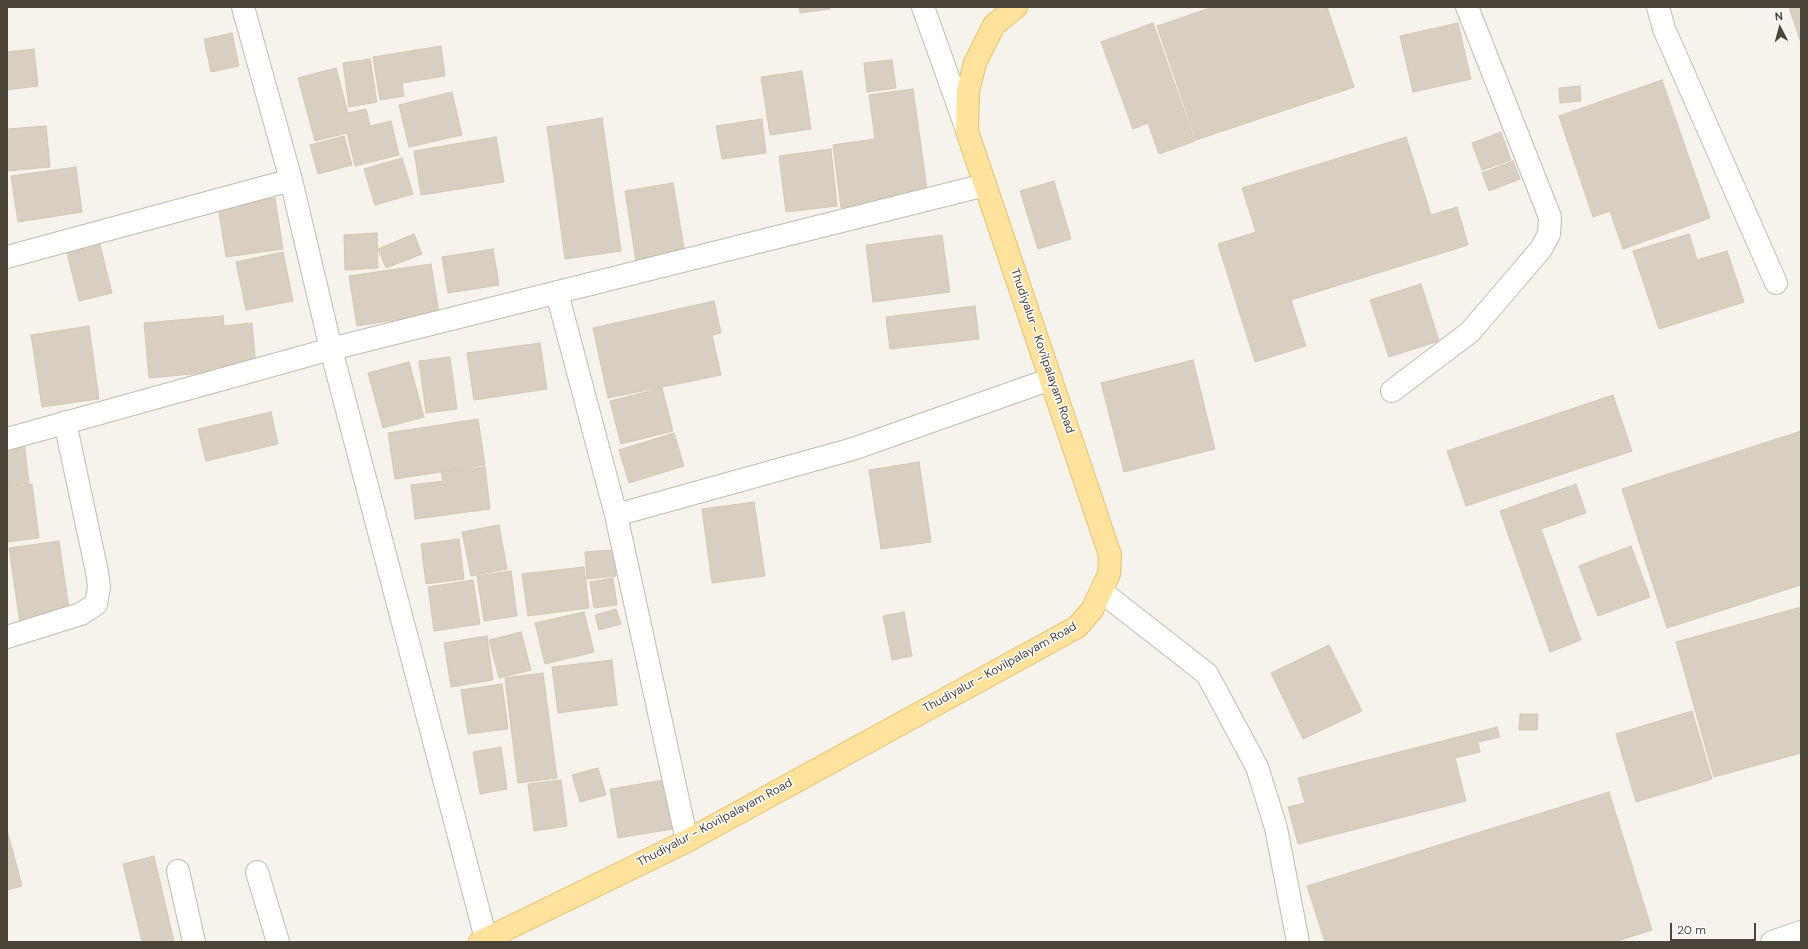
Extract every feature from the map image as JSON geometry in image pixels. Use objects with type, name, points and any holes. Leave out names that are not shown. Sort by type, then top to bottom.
[{"type":"main road","name":"Thudiyalur - Kovilpalayam Road","points":[[483,940],[687,841],[1076,628],[1092,610],[1102,592],[1109,574],[1110,555],[968,131],[968,91],[975,63],[994,25],[1016,7]]},
{"type":"street","points":[[243,7],[291,180],[331,349],[483,940]]},
{"type":"street","points":[[923,7],[968,131]]},
{"type":"street","points":[[1392,391],[1470,332],[1541,249],[1549,234],[1550,217],[1513,128],[1467,7]]},
{"type":"street","points":[[1658,7],[1664,29],[1776,283]]},
{"type":"street","points":[[7,257],[291,180]]},
{"type":"street","points":[[7,439],[331,349],[985,185]]},
{"type":"street","points":[[557,293],[616,515],[687,841]]},
{"type":"street","points":[[616,515],[853,449],[1051,379]]},
{"type":"street","points":[[7,637],[81,614],[96,604],[99,587],[97,572],[65,422]]},
{"type":"street","points":[[1102,592],[1207,674],[1258,767],[1276,828],[1298,942]]},
{"type":"street","points":[[178,871],[194,942]]},
{"type":"street","points":[[256,872],[278,942]]},
{"type":"street","points":[[1772,942],[1801,932]]},
{"type":"building","points":[[799,7],[829,7],[830,9],[800,13]]},
{"type":"building","points":[[1213,7],[1327,7],[1354,87],[1196,140],[1157,26]]},
{"type":"building","points":[[1789,7],[1801,7],[1801,43]]},
{"type":"building","points":[[1153,23],[1195,141],[1159,154],[1148,123],[1133,129],[1101,42]]},
{"type":"building","points":[[1458,23],[1471,79],[1413,92],[1400,36]]},
{"type":"building","points":[[232,33],[239,66],[211,72],[204,39]]},
{"type":"building","points":[[441,46],[445,76],[402,83],[404,96],[380,100],[373,57]]},
{"type":"building","points":[[34,49],[38,86],[7,90],[7,52]]},
{"type":"building","points":[[370,59],[377,102],[349,107],[343,63]]},
{"type":"building","points":[[892,60],[896,88],[867,92],[864,63]]},
{"type":"building","points":[[336,68],[348,113],[366,109],[370,126],[391,121],[399,155],[355,166],[347,133],[315,141],[298,78]]},
{"type":"building","points":[[802,71],[811,129],[770,135],[761,77]]},
{"type":"building","points":[[1662,80],[1710,218],[1623,249],[1610,211],[1593,217],[1559,116]]},
{"type":"building","points":[[1580,86],[1581,101],[1560,103],[1559,88]]},
{"type":"building","points":[[913,89],[928,196],[841,208],[833,145],[875,139],[869,95]]},
{"type":"building","points":[[452,92],[462,135],[409,147],[399,105]]},
{"type":"building","points":[[602,118],[621,251],[565,259],[547,127]]},
{"type":"building","points":[[762,119],[766,153],[722,159],[716,126]]},
{"type":"building","points":[[46,126],[50,167],[7,171],[7,129]]},
{"type":"building","points":[[1501,132],[1511,160],[1482,170],[1472,143]]},
{"type":"building","points":[[344,136],[352,165],[318,174],[310,145]]},
{"type":"building","points":[[496,137],[504,182],[421,195],[414,151]]},
{"type":"building","points":[[1406,137],[1431,215],[1457,207],[1468,245],[1291,300],[1306,346],[1255,362],[1218,244],[1256,232],[1242,188]]},
{"type":"building","points":[[831,149],[837,206],[786,212],[779,156]]},
{"type":"building","points":[[402,158],[413,194],[375,205],[364,169]]},
{"type":"building","points":[[1513,161],[1520,179],[1489,191],[1482,173]]},
{"type":"building","points":[[76,167],[82,212],[18,222],[11,176]]},
{"type":"building","points":[[1054,181],[1071,239],[1038,249],[1020,191]]},
{"type":"building","points":[[673,183],[685,254],[636,261],[625,191]]},
{"type":"building","points":[[275,198],[283,249],[226,257],[218,206]]},
{"type":"building","points":[[377,233],[378,268],[345,270],[344,235]]},
{"type":"building","points":[[414,234],[422,254],[386,268],[378,249]]},
{"type":"building","points":[[1689,234],[1697,260],[1727,251],[1744,302],[1659,329],[1633,251]]},
{"type":"building","points":[[942,235],[950,292],[873,302],[866,245]]},
{"type":"building","points":[[99,241],[112,293],[79,301],[66,249]]},
{"type":"building","points":[[493,249],[499,285],[448,293],[442,257]]},
{"type":"building","points":[[283,252],[293,301],[246,310],[236,262]]},
{"type":"building","points":[[431,264],[439,313],[357,326],[349,276]]},
{"type":"building","points":[[1421,284],[1439,341],[1389,357],[1370,300]]},
{"type":"building","points":[[714,301],[721,333],[712,335],[721,375],[608,398],[593,328]]},
{"type":"building","points":[[975,306],[979,339],[890,349],[886,317]]},
{"type":"building","points":[[223,316],[224,326],[252,323],[256,368],[149,378],[144,323]]},
{"type":"building","points":[[89,326],[99,399],[42,407],[31,335]]},
{"type":"building","points":[[540,343],[547,389],[474,400],[467,353]]},
{"type":"building","points":[[450,357],[457,409],[426,413],[419,361]]},
{"type":"building","points":[[1193,360],[1215,449],[1124,472],[1101,383]]},
{"type":"building","points":[[409,362],[424,417],[383,428],[368,373]]},
{"type":"building","points":[[662,388],[673,431],[621,444],[610,401]]},
{"type":"building","points":[[1613,395],[1632,451],[1466,506],[1447,451]]},
{"type":"building","points":[[271,412],[278,444],[206,461],[198,429]]},
{"type":"building","points":[[478,419],[485,465],[395,479],[388,433]]},
{"type":"building","points":[[1801,431],[1801,585],[1667,628],[1622,489]]},
{"type":"building","points":[[674,433],[684,466],[629,483],[619,450]]},
{"type":"building","points":[[24,441],[29,483],[7,486],[7,443]]},
{"type":"building","points":[[919,462],[931,542],[881,549],[869,470]]},
{"type":"building","points":[[485,467],[490,509],[415,519],[411,485],[443,481],[441,472]]},
{"type":"building","points":[[32,484],[39,538],[7,542],[7,487]]},
{"type":"building","points":[[1576,484],[1586,513],[1541,529],[1581,640],[1550,652],[1500,511]]},
{"type":"building","points":[[754,502],[765,576],[712,583],[702,509]]},
{"type":"building","points":[[499,525],[507,569],[471,576],[462,532]]},
{"type":"building","points":[[459,539],[464,579],[426,584],[421,544]]},
{"type":"building","points":[[59,541],[70,616],[20,623],[9,548]]},
{"type":"building","points":[[1631,546],[1650,597],[1598,616],[1579,566]]},
{"type":"building","points":[[613,550],[616,576],[587,579],[585,552]]},
{"type":"building","points":[[584,567],[589,608],[528,616],[522,574]]},
{"type":"building","points":[[511,571],[517,616],[484,621],[477,576]]},
{"type":"building","points":[[613,578],[617,605],[594,608],[590,582]]},
{"type":"building","points":[[473,580],[480,624],[434,631],[428,587]]},
{"type":"building","points":[[1801,607],[1801,753],[1714,777],[1676,642]]},
{"type":"building","points":[[616,609],[621,624],[599,630],[595,615]]},
{"type":"building","points":[[584,612],[594,652],[545,664],[535,623]]},
{"type":"building","points":[[904,612],[912,656],[892,660],[883,616]]},
{"type":"building","points":[[521,632],[531,670],[499,678],[489,640]]},
{"type":"building","points":[[487,636],[493,680],[451,687],[444,643]]},
{"type":"building","points":[[1329,645],[1362,711],[1303,739],[1271,673]]},
{"type":"building","points":[[612,660],[617,705],[558,713],[552,667]]},
{"type":"building","points":[[543,673],[557,778],[518,783],[505,678]]},
{"type":"building","points":[[502,684],[508,729],[468,734],[461,690]]},
{"type":"building","points":[[1692,711],[1712,779],[1636,802],[1616,734]]},
{"type":"building","points":[[1520,714],[1538,714],[1537,730],[1519,730]]},
{"type":"building","points":[[1497,727],[1500,737],[1478,742],[1480,752],[1455,758],[1466,801],[1298,844],[1288,807],[1305,803],[1298,778]]},
{"type":"building","points":[[501,747],[507,789],[480,794],[473,752]]},
{"type":"building","points":[[598,768],[606,795],[580,802],[572,775]]},
{"type":"building","points":[[671,779],[679,828],[618,838],[610,789]]},
{"type":"building","points":[[561,780],[567,826],[534,831],[528,784]]},
{"type":"building","points":[[1609,792],[1652,930],[1614,942],[1325,942],[1307,886]]},
{"type":"building","points":[[7,830],[22,886],[7,890]]},
{"type":"building","points":[[154,856],[174,942],[142,942],[123,864]]}]
